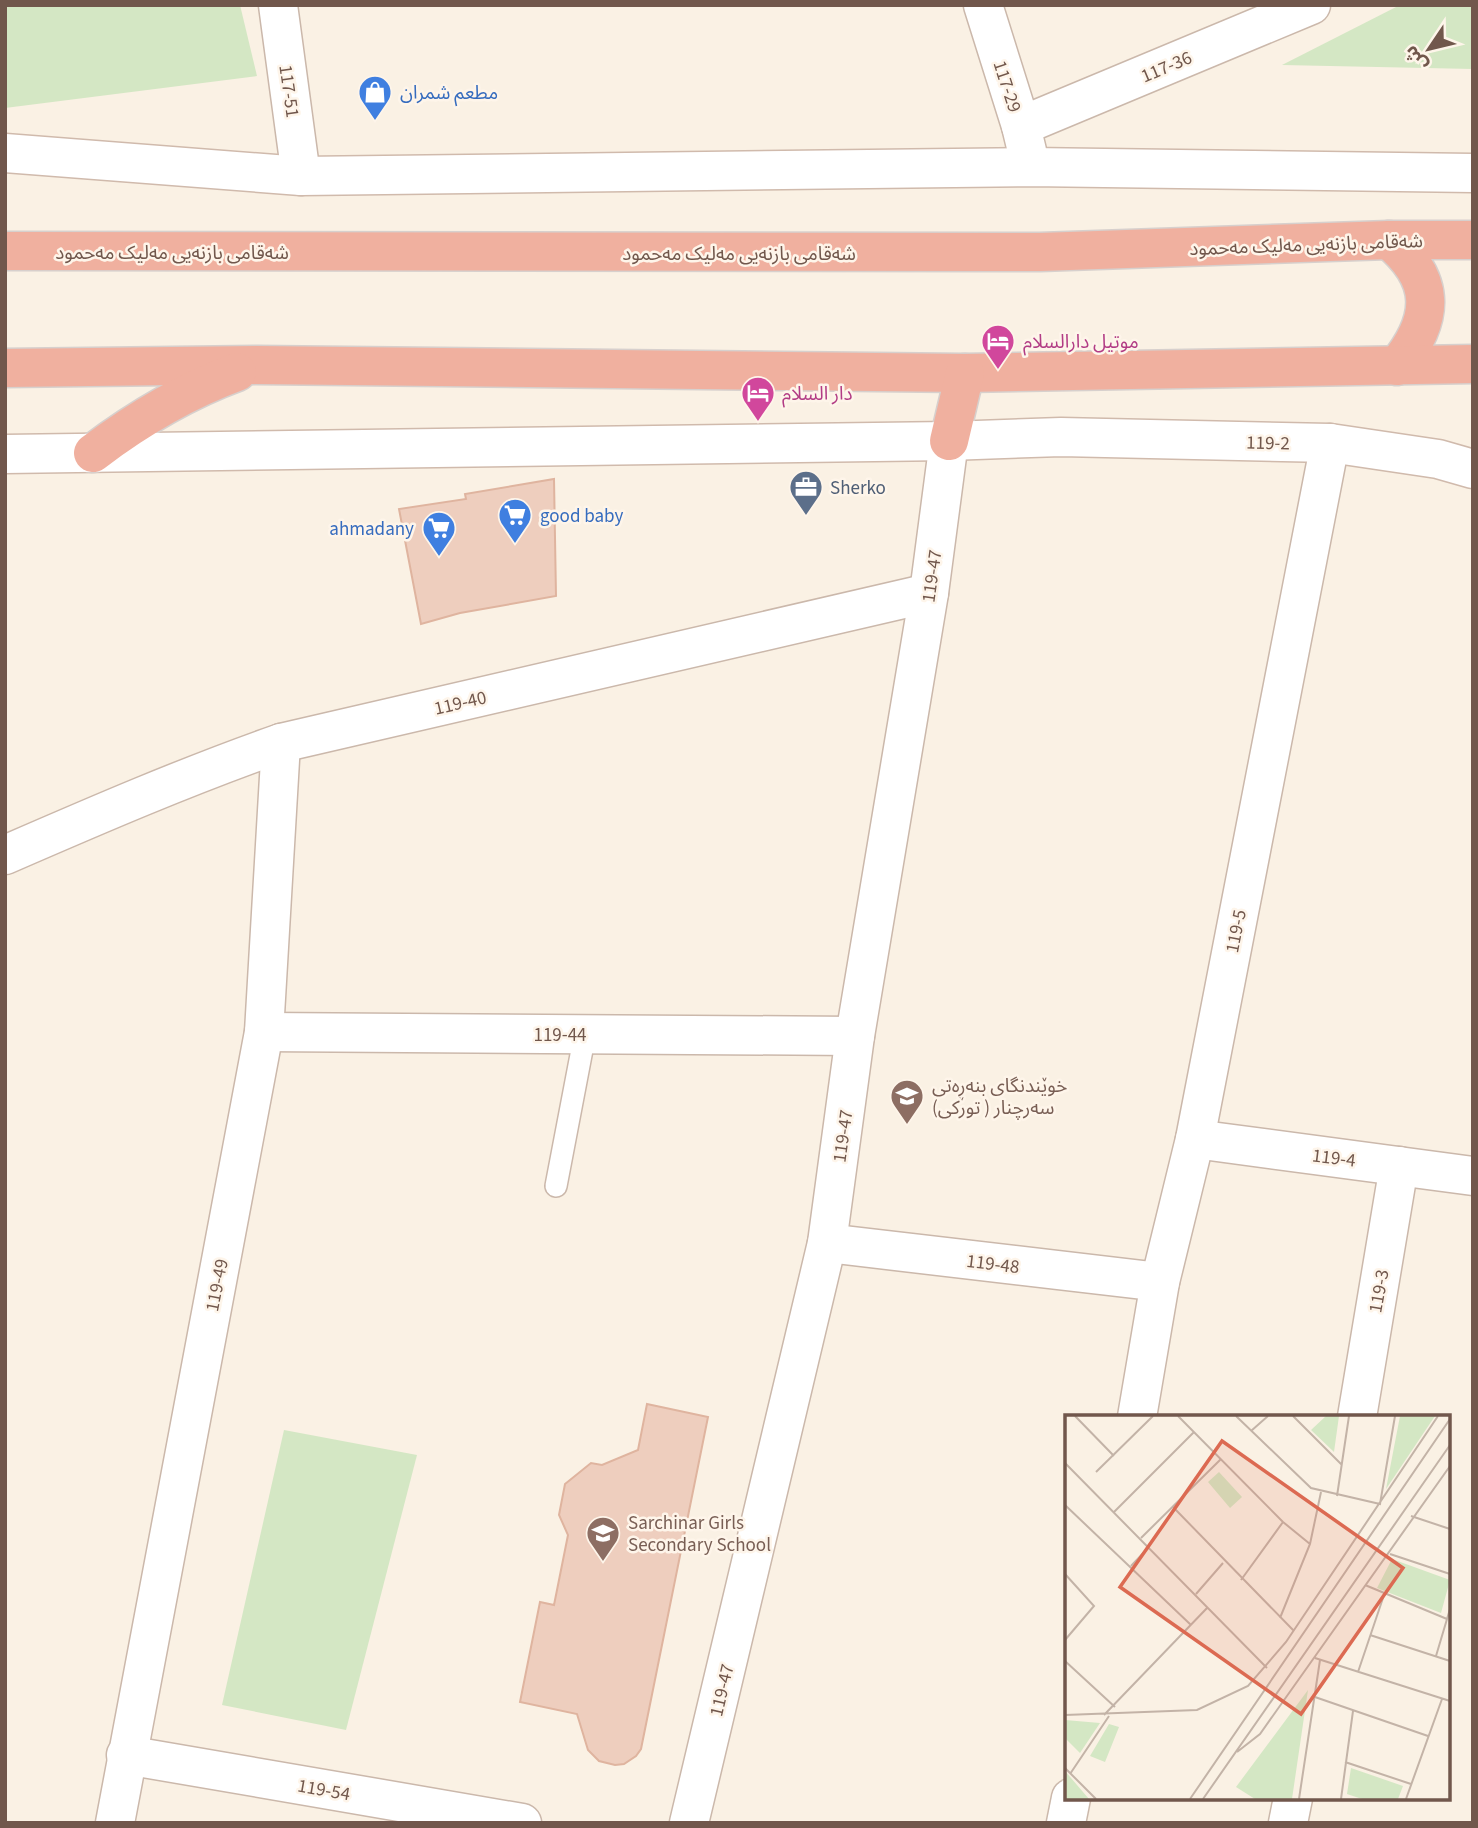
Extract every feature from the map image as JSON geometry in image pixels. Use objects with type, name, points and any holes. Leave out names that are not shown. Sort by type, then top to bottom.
[{"type":"highway","name":"شەقامی بازنەیی مەلیک مەحمود","points":[[5,251],[1040,252],[1389,240],[1473,240]]},
{"type":"highway","points":[[1389,240],[1405,253],[1418,271],[1426,312],[1420,333],[1397,366]]},
{"type":"highway","points":[[5,368],[257,365],[965,373],[1473,364]]},
{"type":"highway","points":[[93,453],[131,425],[171,401],[213,381],[257,365]]},
{"type":"highway","points":[[949,441],[965,373]]},
{"type":"street","name":"117-51","points":[[278,5],[301,176]]},
{"type":"street","name":"117-29","points":[[983,5],[1021,126],[1030,167]]},
{"type":"street","name":"117-36","points":[[1021,126],[1306,7]]},
{"type":"street","points":[[5,153],[301,176],[1030,167],[1473,173]]},
{"type":"street","name":"119-2","points":[[5,454],[949,441],[1060,437],[1330,443],[1438,459],[1473,469]]},
{"type":"street","name":"119-47","points":[[689,1823],[827,1243],[855,1037],[929,593],[949,441]]},
{"type":"street","name":"119-5","points":[[1137,1415],[1160,1282],[1195,1139],[1330,443]]},
{"type":"street","name":"119-40","points":[[5,855],[137,798],[281,743],[929,593]]},
{"type":"street","name":"119-49","points":[[115,1823],[264,1032],[281,743]]},
{"type":"street","name":"119-44","points":[[264,1032],[855,1037]]},
{"type":"street","name":"119-4","points":[[1195,1139],[1473,1176]]},
{"type":"street","name":"119-3","points":[[1357,1415],[1399,1166]]},
{"type":"street","name":"119-48","points":[[827,1243],[1160,1282]]},
{"type":"street","name":"119-54","points":[[127,1755],[522,1823]]},
{"type":"street","points":[[1066,1823],[1071,1800]]},
{"type":"street","points":[[1289,1823],[1293,1800]]},
{"type":"lane","points":[[556,1186],[586,1034]]},
{"type":"green space","points":[[5,5],[240,5],[257,76],[5,108]]},
{"type":"green space","points":[[1400,5],[1473,5],[1473,69],[1282,65]]},
{"type":"green space","points":[[284,1430],[417,1455],[346,1730],[222,1705]]},
{"type":"building","points":[[554,479],[556,596],[460,613],[421,624],[399,509],[466,499],[465,494]]},
{"type":"building","points":[[647,1404],[708,1417],[641,1749],[624,1764],[615,1765],[599,1761],[588,1750],[577,1714],[520,1702],[540,1602],[554,1605],[568,1535],[559,1515],[565,1484],[591,1463],[602,1465],[638,1450]]},
{"type":"place","name":"مطعم شمران","points":[[375,122]]},
{"type":"place","name":"موتيل دارالسلام","points":[[998,371]]},
{"type":"place","name":"دار السلام","points":[[758,423]]},
{"type":"place","name":"Sherko","points":[[806,517]]},
{"type":"place","name":"good baby","points":[[515,545]]},
{"type":"place","name":"ahmadany","points":[[439,558]]},
{"type":"place","name":"خوێندنگای بنەڕەتی سەرچنار ( تورکی)","points":[[907,1126]]},
{"type":"place","name":"Sarchinar Girls Secondary School","points":[[603,1563]]}]
